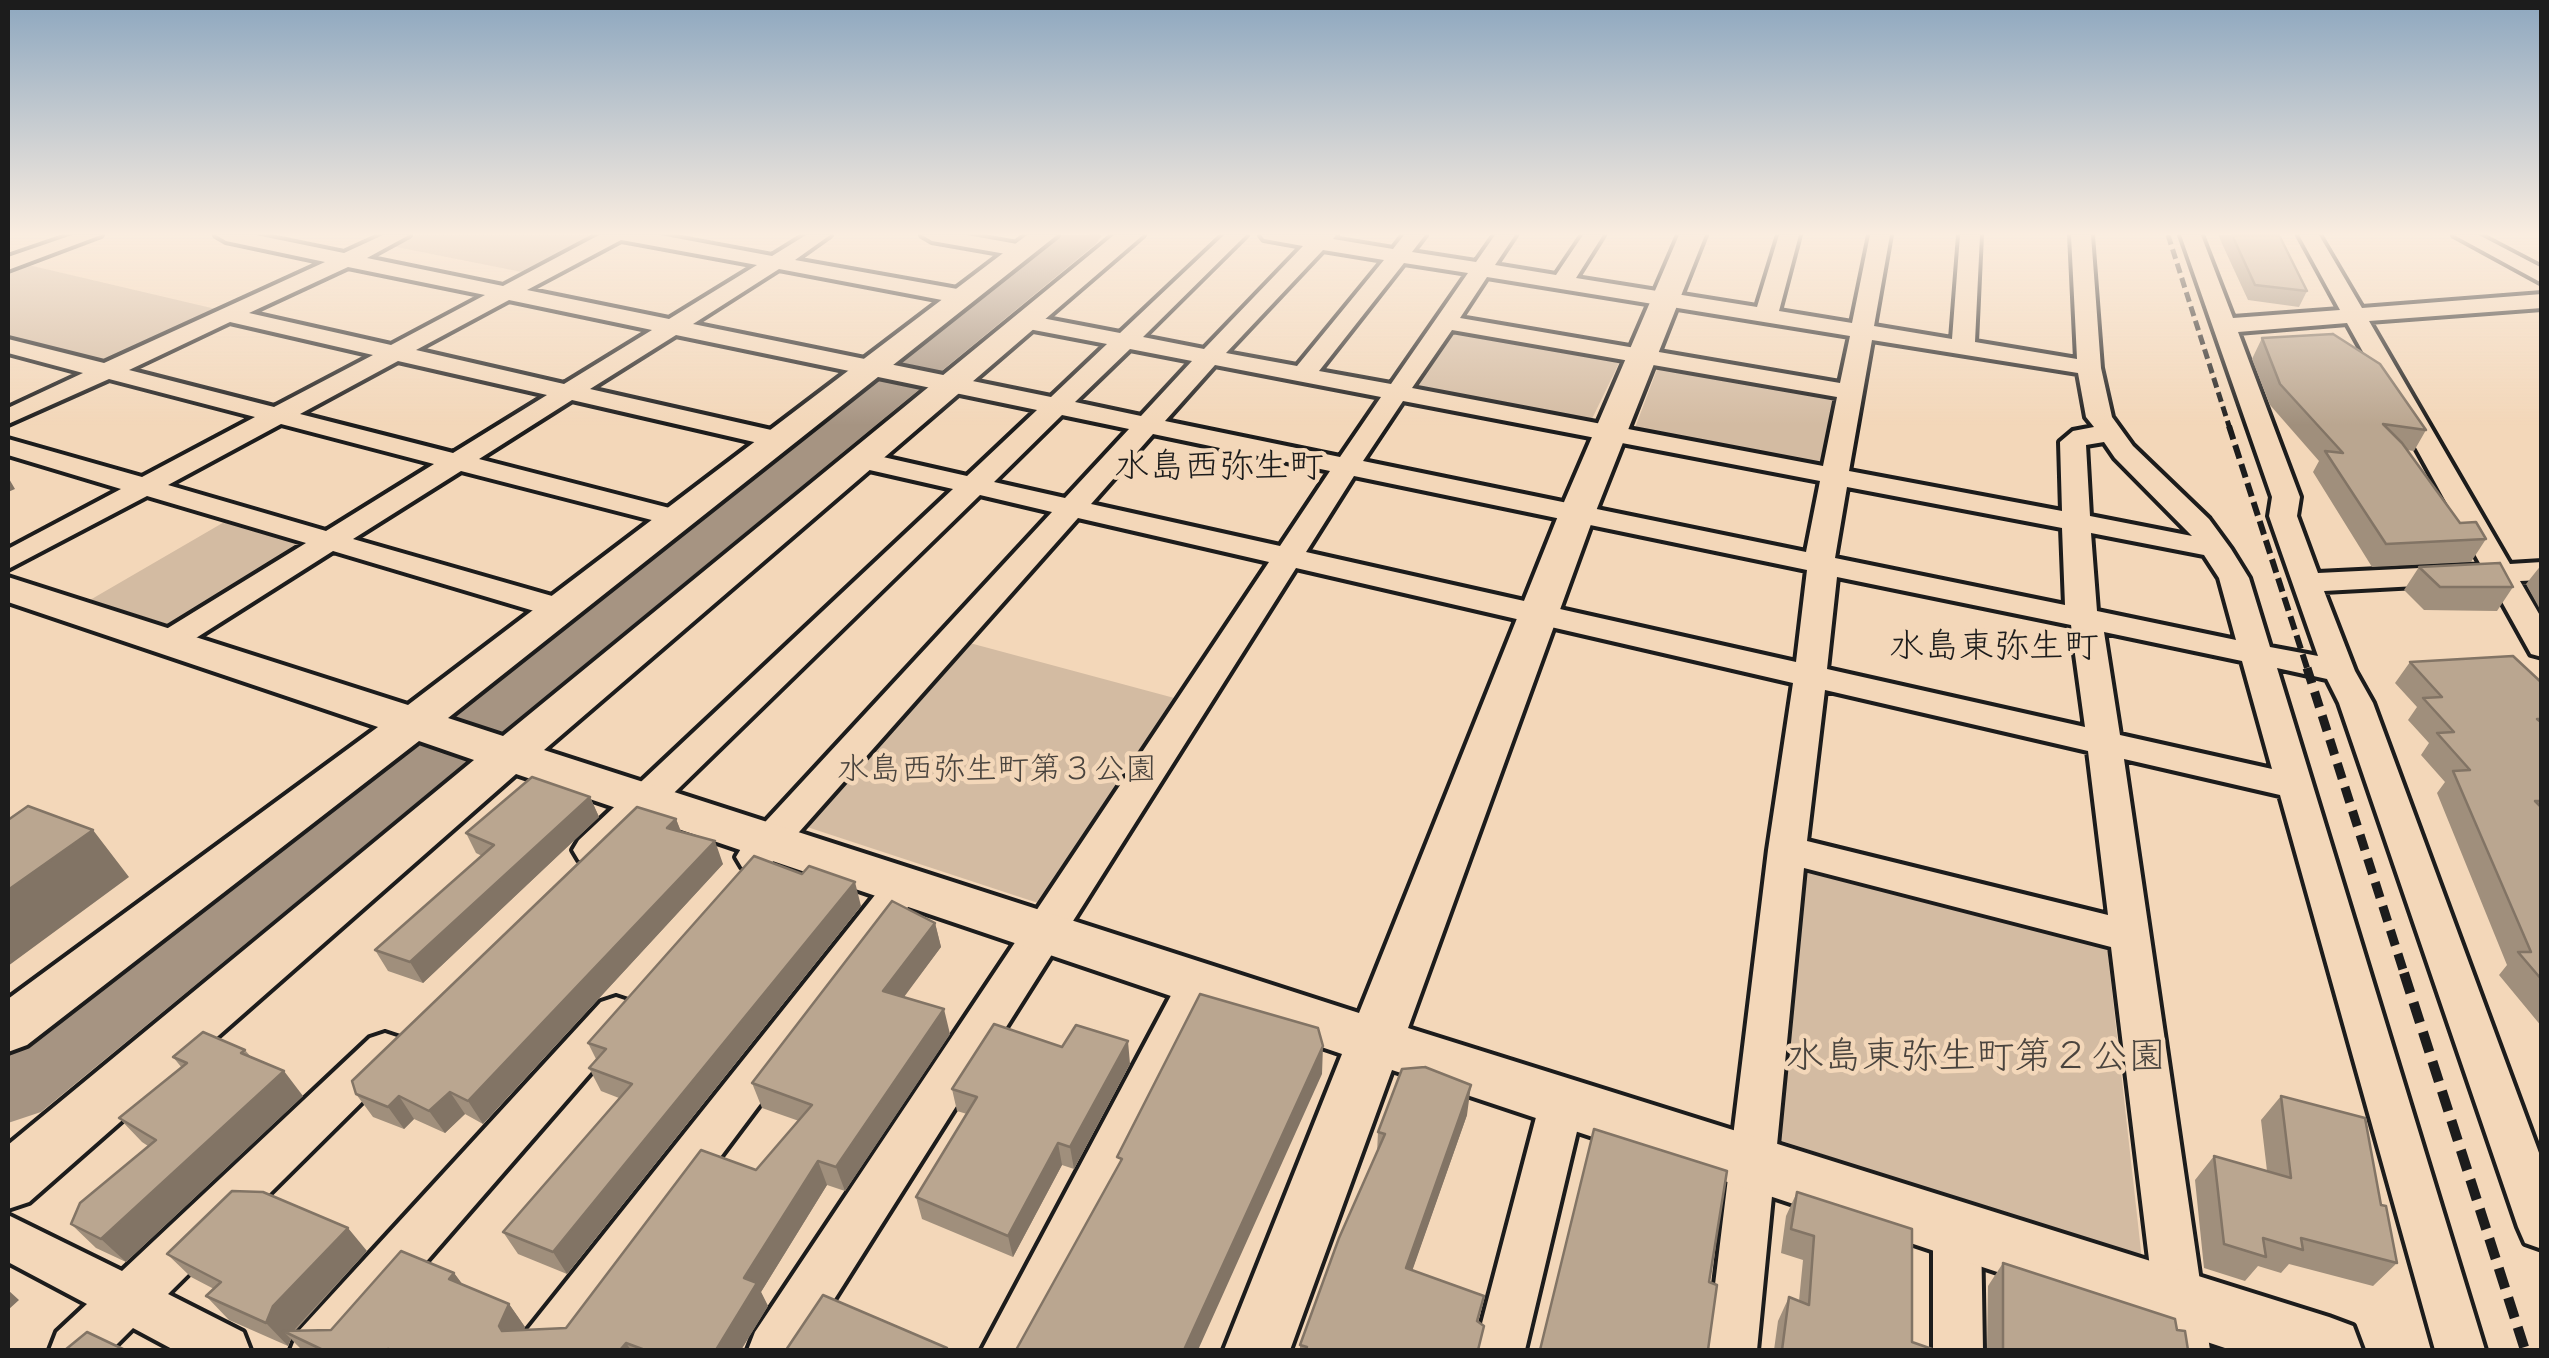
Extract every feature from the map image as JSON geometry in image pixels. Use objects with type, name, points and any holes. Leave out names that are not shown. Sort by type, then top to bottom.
[{"type":"street","points":[[8,417],[264,298]]},
{"type":"street","points":[[8,560],[494,298]]},
{"type":"street","points":[[536,298],[2338,672]]},
{"type":"street","points":[[166,643],[718,298]]},
{"type":"street","points":[[8,1182],[460,740],[562,609],[780,440],[884,371],[962,298]]},
{"type":"street","points":[[8,1029],[460,740],[861,460],[940,383],[1054,298]]},
{"type":"street","points":[[562,880],[978,486],[1169,298]]},
{"type":"street","points":[[731,884],[1266,298]]},
{"type":"street","points":[[1303,375],[1365,298]]},
{"type":"street","points":[[773,1350],[1287,558],[1462,298]]},
{"type":"street","points":[[1656,298],[2088,368]]},
{"type":"street","points":[[1766,316],[1771,298]]},
{"type":"street","points":[[1732,1350],[1787,850],[1810,678],[1820,556],[1869,298]]},
{"type":"street","points":[[1963,348],[1966,298]]},
{"type":"street","points":[[2084,298],[2088,368],[2099,417],[2110,434],[2198,525],[2234,578],[2460,1350]]},
{"type":"street","points":[[2214,298],[2286,498],[2283,516],[2306,583],[2338,672],[2356,703],[2540,1219]]},
{"type":"street","points":[[2346,298],[2542,647]]},
{"type":"street","points":[[1257,1350],[1576,516],[1665,300]]},
{"type":"street","points":[[2224,326],[2538,300]]},
{"type":"street","points":[[228,315],[780,440]]},
{"type":"street","points":[[1026,322],[2216,549]]},
{"type":"street","points":[[1446,322],[1852,392]]},
{"type":"street","points":[[8,346],[678,519]]},
{"type":"street","points":[[2110,434],[2082,436],[2073,442],[2080,607],[2130,936],[2182,1326]]},
{"type":"street","points":[[8,447],[562,609]]},
{"type":"street","points":[[861,460],[2294,786]]},
{"type":"street","points":[[2306,583],[2542,571]]},
{"type":"street","points":[[8,590],[1957,1230],[2182,1326],[2329,1350]]},
{"type":"street","points":[[1787,850],[2130,936]]},
{"type":"street","points":[[544,1350],[904,885]]},
{"type":"street","points":[[1007,1350],[1198,982]]},
{"type":"street","points":[[316,1350],[640,986]]},
{"type":"street","points":[[75,1350],[408,1029]]},
{"type":"street","points":[[1500,1350],[1562,1102]]},
{"type":"street","points":[[1957,1230],[1958,1350]]},
{"type":"street","points":[[8,1237],[224,1350]]},
{"type":"green space","points":[[8,298],[171,298],[220,310],[102,363],[8,339]]},
{"type":"green space","points":[[1454,327],[1622,357],[1589,425],[1413,390]]},
{"type":"green space","points":[[1659,364],[1839,396],[1822,469],[1633,433]]},
{"type":"green space","points":[[226,521],[312,546],[180,628],[90,600]]},
{"type":"green space","name":"水島西弥生町第３公園","points":[[966,642],[1178,699],[1038,903],[798,824]]},
{"type":"green space","name":"水島東弥生町第２公園","points":[[1804,861],[2107,946],[2142,1260],[1776,1139]]},
{"type":"building","points":[[2333,334],[2380,364],[2426,430],[2383,424],[2402,443],[2460,523],[2476,522],[2486,539],[2386,544],[2325,451],[2343,453],[2280,384],[2262,338]]},
{"type":"building","points":[[2500,563],[2513,587],[2440,587],[2419,567]]},
{"type":"building","points":[[2513,656],[2542,683],[2542,719],[2537,719],[2542,723],[2542,801],[2535,801],[2542,808],[2542,980],[2518,952],[2531,952],[2453,771],[2470,770],[2437,733],[2454,732],[2423,698],[2442,697],[2410,662]]},
{"type":"building","points":[[532,777],[590,797],[410,962],[375,950],[494,845],[466,833]]},
{"type":"building","points":[[28,806],[93,830],[8,890],[8,820]]},
{"type":"building","points":[[637,807],[676,819],[667,828],[715,841],[468,1101],[450,1092],[429,1111],[399,1096],[388,1107],[356,1094],[352,1081]]},
{"type":"building","points":[[754,856],[802,874],[809,866],[855,882],[553,1252],[503,1232],[632,1084],[589,1068],[606,1049],[588,1043]]},
{"type":"building","points":[[892,901],[935,923],[883,991],[944,1009],[836,1167],[818,1161],[744,1278],[757,1283],[716,1350],[645,1350],[626,1343],[620,1350],[323,1350],[283,1331],[331,1330],[401,1251],[454,1273],[449,1279],[509,1304],[499,1326],[502,1331],[566,1328],[701,1150],[756,1170],[812,1105],[752,1083]]},
{"type":"building","points":[[1200,994],[1318,1028],[1323,1046],[1184,1350],[1016,1350],[1122,1159],[1117,1157]]},
{"type":"building","points":[[994,1024],[1062,1047],[1076,1025],[1128,1041],[1070,1147],[1058,1143],[1008,1236],[916,1197],[977,1097],[952,1089]]},
{"type":"building","points":[[203,1032],[284,1071],[101,1239],[71,1224],[80,1203],[156,1140],[119,1118],[187,1063],[173,1057]]},
{"type":"building","points":[[1425,1067],[1471,1085],[1406,1268],[1484,1296],[1477,1321],[1484,1326],[1478,1350],[1305,1350],[1307,1347],[1300,1345],[1339,1238],[1385,1134],[1378,1132],[1402,1069]]},
{"type":"building","points":[[2281,1096],[2365,1118],[2381,1205],[2386,1206],[2397,1263],[2301,1238],[2303,1250],[2263,1238],[2266,1257],[2224,1244],[2214,1156],[2291,1178]]},
{"type":"building","points":[[1594,1129],[1727,1171],[1709,1282],[1717,1285],[1708,1350],[1540,1350]]},
{"type":"building","points":[[232,1191],[263,1192],[348,1228],[273,1306],[266,1323],[206,1296],[221,1282],[167,1254]]},
{"type":"building","points":[[1797,1192],[1912,1229],[1912,1342],[1935,1350],[1782,1350],[1789,1297],[1809,1305],[1814,1236],[1791,1229]]},
{"type":"building","points":[[2003,1263],[2175,1319],[2177,1330],[2185,1331],[2188,1350],[2003,1350]]},
{"type":"building","points":[[823,1295],[947,1348],[786,1350]]},
{"type":"building","points":[[87,1332],[125,1350],[65,1350]]},
{"type":"waterway","points":[[8,1083],[1000,298]]},
{"type":"waterway","points":[[858,429],[1018,298]]},
{"type":"waterway","points":[[558,671],[861,426]]},
{"type":"waterway","points":[[174,976],[561,668]]},
{"type":"waterway","points":[[8,1108],[178,973]]},
{"type":"railway","points":[[2188,298],[2230,429]]},
{"type":"railway","points":[[2229,426],[2308,671]]},
{"type":"railway","points":[[2307,668],[2405,976]]},
{"type":"railway","points":[[2404,973],[2525,1350]]},
{"type":"district","name":"水島西弥生町","points":[[1219,466]]},
{"type":"district","name":"水島東弥生町","points":[[1994,646]]}]
